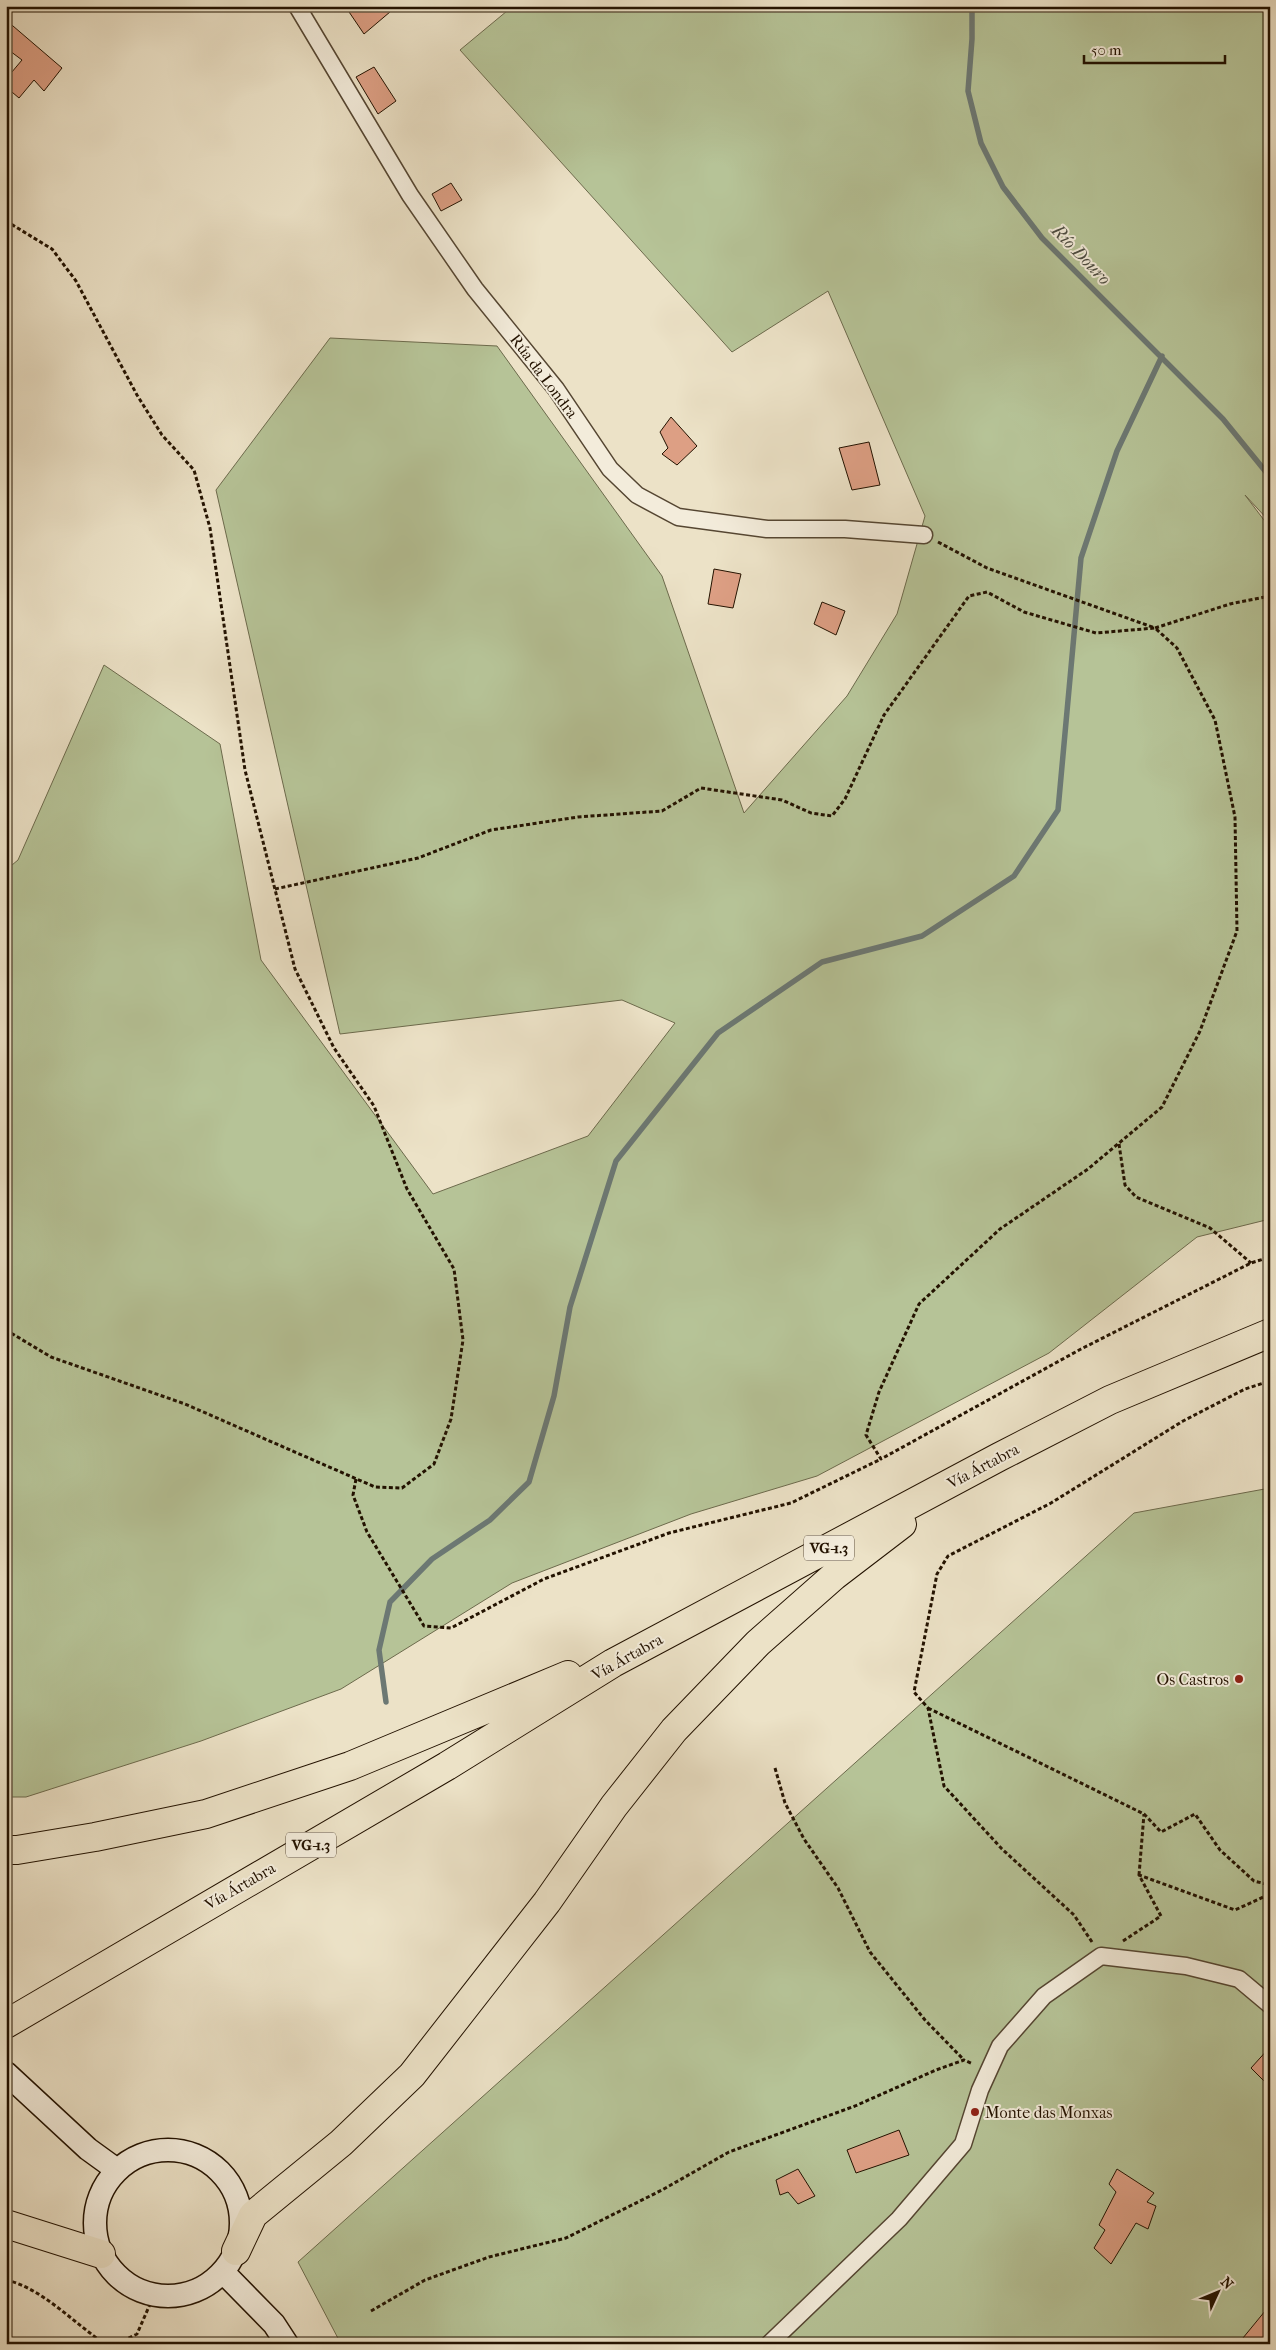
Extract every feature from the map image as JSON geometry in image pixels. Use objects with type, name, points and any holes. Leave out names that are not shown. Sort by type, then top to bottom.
[{"type":"highway","name":"Vía Ártabra","points":[[6,2024],[447,1766],[613,1663],[1110,1400],[1270,1333]]},
{"type":"highway","points":[[229,2261],[253,2215],[341,2143],[412,2075],[547,1902],[614,1806],[674,1730],[758,1643],[834,1576],[913,1516],[1046,1433]]},
{"type":"highway","points":[[6,1850],[17,1850],[94,1837],[206,1814],[350,1766],[573,1673],[613,1663]]},
{"type":"highway","points":[[6,2224],[101,2254]]},
{"type":"street","name":"Rúa da Londra","points":[[297,6],[426,219],[475,289],[556,389],[610,469],[637,495],[678,517],[767,529],[845,529],[924,535]]},
{"type":"street","points":[[769,2344],[899,2219],[963,2144],[980,2090],[1000,2046],[1044,1996],[1101,1956],[1186,1966],[1239,1980],[1270,2005]]},
{"type":"street","points":[[7,2074],[88,2148],[117,2170]]},
{"type":"street","points":[[161,2150],[186,2152],[209,2163],[227,2180],[238,2202],[241,2227],[229,2261],[208,2284],[191,2293],[172,2296],[154,2295],[137,2290],[122,2281],[110,2269],[101,2254],[95,2233],[95,2210],[103,2188],[117,2170],[137,2156],[161,2150]]},
{"type":"street","points":[[229,2261],[287,2344]]},
{"type":"path","points":[[6,221],[52,250],[76,281],[137,395],[162,435],[194,470],[210,528],[246,770],[295,970],[334,1048],[374,1106],[407,1189],[454,1269],[463,1340],[451,1419],[434,1464],[402,1488],[375,1487],[185,1404],[51,1357],[6,1330]]},
{"type":"path","points":[[881,1459],[866,1435],[879,1392],[919,1304],[1000,1229],[1088,1169],[1162,1107],[1200,1031],[1236,931],[1235,817],[1215,720],[1177,648],[1155,628],[987,568],[924,535]]},
{"type":"path","points":[[275,889],[418,858],[491,830],[578,817],[662,811],[701,788],[782,800],[811,813],[832,816],[844,798],[884,715],[969,596],[987,592],[1024,612],[1096,633],[1155,628],[1230,604],[1270,596]]},
{"type":"path","points":[[1119,1143],[1125,1185],[1136,1198],[1210,1228],[1251,1263]]},
{"type":"path","points":[[356,1479],[353,1495],[367,1532],[424,1626],[451,1628],[544,1579],[669,1533],[792,1503],[881,1459],[1081,1349],[1251,1263],[1270,1257]]},
{"type":"path","points":[[1270,1381],[1245,1390],[1183,1421],[1051,1503],[948,1556],[937,1574],[914,1692],[928,1708],[1144,1814],[1160,1832],[1195,1814],[1220,1850],[1254,1881],[1270,1885]]},
{"type":"path","points":[[928,1708],[944,1786],[1002,1849],[1074,1915],[1101,1956],[1161,1916],[1139,1875],[1144,1814]]},
{"type":"path","points":[[775,1768],[785,1803],[804,1839],[838,1888],[870,1952],[925,2020],[964,2060],[988,2072]]},
{"type":"path","points":[[1139,1875],[1235,1910],[1270,1894]]},
{"type":"path","points":[[371,2311],[425,2280],[489,2257],[566,2238],[662,2190],[728,2152],[856,2106],[936,2070],[964,2060]]},
{"type":"path","points":[[6,2280],[51,2302],[83,2330],[105,2344]]},
{"type":"path","points":[[117,2344],[137,2334],[154,2295]]},
{"type":"green space","points":[[513,6],[1270,6],[1270,522],[1245,495],[1270,528],[1270,1219],[1197,1237],[1049,1353],[817,1476],[691,1514],[512,1583],[341,1689],[201,1741],[26,1797],[6,1797],[6,870],[18,860],[104,665],[220,744],[261,960],[433,1194],[588,1136],[675,1023],[622,1000],[340,1034],[216,490],[330,338],[497,346],[662,576],[744,813],[847,696],[897,614],[925,516],[828,291],[732,352],[460,50]]},
{"type":"green space","points":[[1270,1488],[1270,2344],[341,2344],[298,2262],[1134,1513]]},
{"type":"building","points":[[345,6],[397,6],[364,34]]},
{"type":"building","points":[[6,20],[62,68],[44,91],[34,80],[19,98],[6,87],[6,79],[22,60],[6,48]]},
{"type":"building","points":[[374,67],[396,101],[378,114],[356,77]]},
{"type":"building","points":[[451,183],[462,200],[441,211],[432,194]]},
{"type":"building","points":[[671,417],[697,446],[677,465],[662,454],[668,448],[660,432]]},
{"type":"building","points":[[869,442],[880,485],[852,490],[839,448]]},
{"type":"building","points":[[714,569],[741,574],[733,608],[708,604]]},
{"type":"building","points":[[822,602],[845,611],[836,635],[814,624]]},
{"type":"building","points":[[1270,2047],[1270,2087],[1251,2068]]},
{"type":"building","points":[[899,2130],[909,2155],[856,2173],[847,2150]]},
{"type":"building","points":[[798,2169],[815,2196],[798,2204],[788,2192],[780,2195],[776,2180]]},
{"type":"building","points":[[1117,2169],[1154,2193],[1147,2202],[1156,2206],[1148,2229],[1136,2223],[1111,2264],[1094,2248],[1105,2230],[1099,2225],[1116,2192],[1109,2184]]},
{"type":"building","points":[[1270,2305],[1270,2344],[1238,2344]]},
{"type":"waterway","name":"Río Douro","points":[[972,6],[972,39],[968,91],[981,143],[1003,187],[1042,238],[1223,419],[1270,477]]},
{"type":"waterway","points":[[386,1702],[379,1650],[390,1602],[432,1559],[490,1520],[529,1482],[554,1396],[570,1307],[616,1161],[718,1033],[822,962],[922,936],[1014,876],[1058,810],[1081,558],[1117,451],[1162,356]]},
{"type":"place","name":"Os Castros","points":[[1239,1679]]},
{"type":"place","name":"Monte das Monxas","points":[[975,2112]]}]
